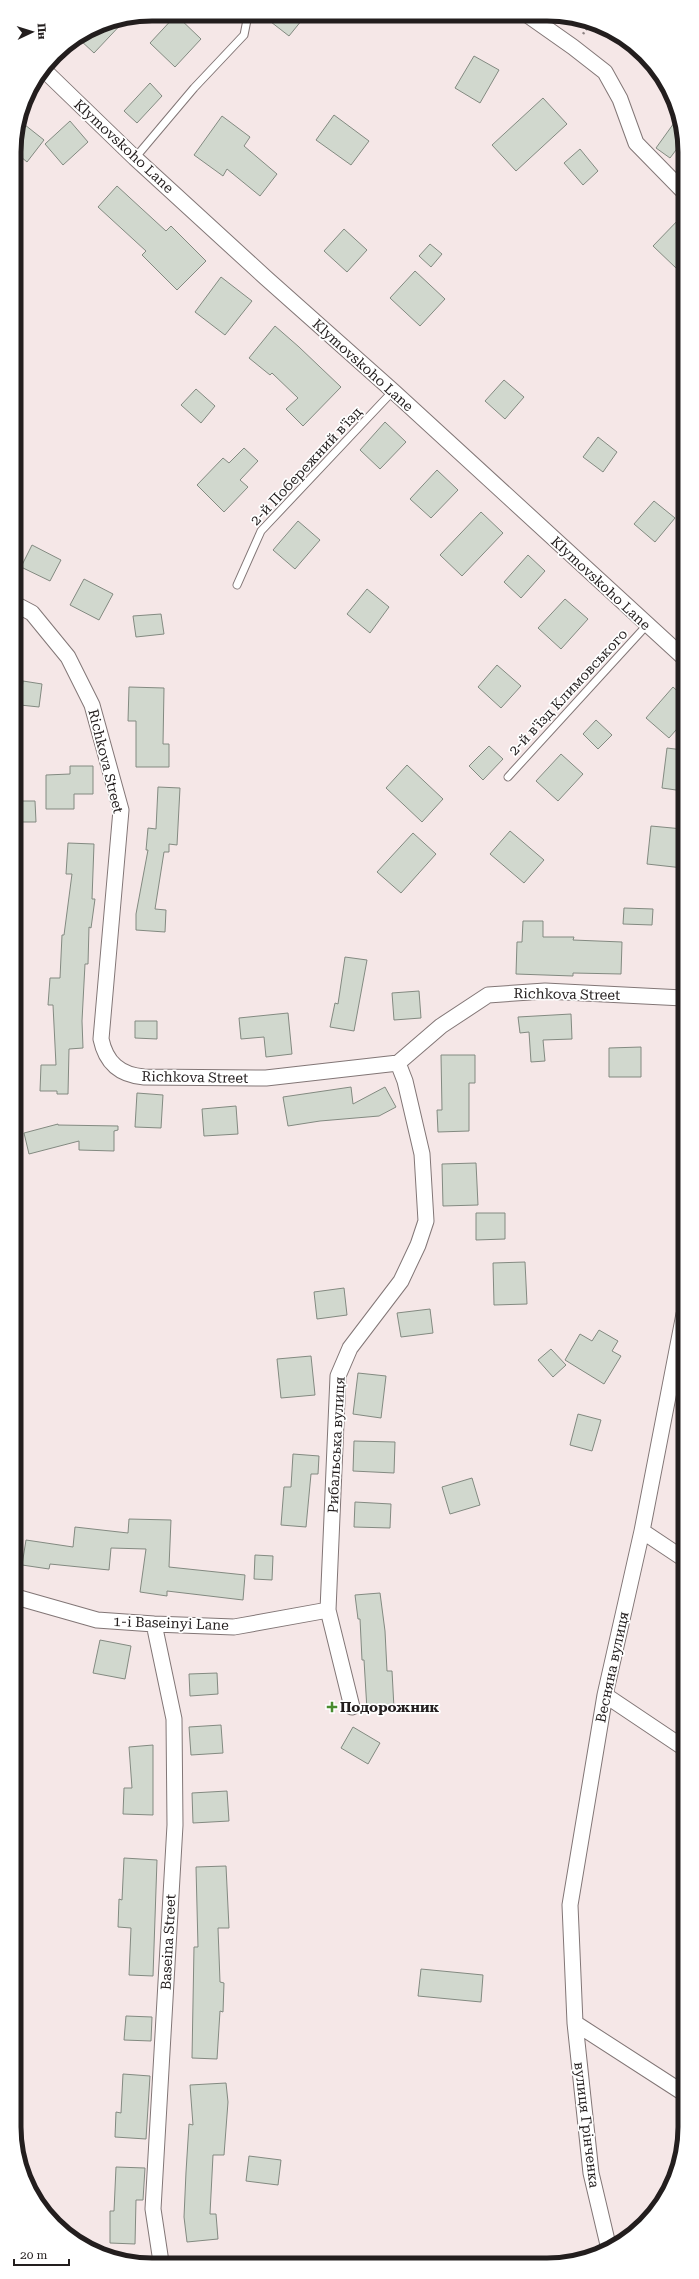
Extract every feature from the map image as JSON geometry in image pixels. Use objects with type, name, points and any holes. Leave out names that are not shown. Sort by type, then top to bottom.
[{"type":"street","points":[[536,21],[605,72],[620,99],[636,143],[678,186]]},
{"type":"street","name":"Klymovskoho Lane","points":[[47,74],[135,158],[393,391],[647,626],[678,653]]},
{"type":"street","name":"Richkova Street","points":[[21,607],[32,613],[68,657],[92,705],[121,810],[101,1039],[104,1052],[110,1063],[120,1071],[131,1076],[144,1078],[259,1078],[398,1063],[441,1026],[488,995],[545,991],[678,998]]},
{"type":"street","name":"Рибальська вулиця","points":[[352,1707],[328,1610],[338,1376],[350,1348],[401,1280],[418,1245],[426,1221],[422,1154],[405,1081],[398,1063]]},
{"type":"street","name":"Весняна вулиця","points":[[575,2023],[570,1905],[605,1695],[642,1532],[678,1345]]},
{"type":"street","points":[[642,1532],[678,1555]]},
{"type":"street","name":"1-i Baseinyi Lane","points":[[21,1598],[97,1620],[154,1624],[234,1626],[328,1610]]},
{"type":"street","name":"Baseina Street","points":[[154,1624],[174,1719],[175,1825],[153,2210],[160,2258]]},
{"type":"street","points":[[605,1695],[678,1744]]},
{"type":"street","points":[[575,2023],[678,2089]]},
{"type":"street","name":"вулиця Грінченка","points":[[575,2023],[591,2173],[607,2242]]},
{"type":"lane","points":[[135,158],[194,88],[244,35],[247,21]]},
{"type":"lane","name":"2-й Побережний в'їзд","points":[[237,585],[261,531],[393,391]]},
{"type":"lane","name":"2-й в'їзд Климовського","points":[[508,777],[647,626]]},
{"type":"building","points":[[170,21],[182,21],[201,39],[175,67],[150,43]]},
{"type":"building","points":[[270,21],[301,21],[289,36]]},
{"type":"building","points":[[121,25],[94,53],[82,42]]},
{"type":"building","points":[[474,56],[499,70],[480,103],[455,88]]},
{"type":"building","points":[[150,83],[162,96],[137,123],[124,111]]},
{"type":"building","points":[[543,98],[567,124],[516,171],[492,145]]},
{"type":"building","points":[[334,115],[369,141],[351,165],[316,140]]},
{"type":"building","points":[[222,116],[250,137],[244,146],[277,174],[260,196],[227,169],[223,176],[194,155]]},
{"type":"building","points":[[70,121],[88,142],[63,165],[45,144]]},
{"type":"building","points":[[674,123],[678,147],[670,158],[656,148]]},
{"type":"building","points":[[24,124],[44,140],[27,162],[21,157]]},
{"type":"building","points":[[580,149],[598,171],[583,185],[564,163]]},
{"type":"building","points":[[117,186],[166,231],[171,226],[206,261],[177,290],[142,255],[146,251],[98,207]]},
{"type":"building","points":[[678,220],[678,266],[676,268],[653,246]]},
{"type":"building","points":[[344,229],[367,250],[347,272],[324,251]]},
{"type":"building","points":[[430,244],[442,254],[431,267],[419,256]]},
{"type":"building","points":[[415,271],[445,299],[420,326],[390,298]]},
{"type":"building","points":[[221,277],[252,301],[225,335],[195,312]]},
{"type":"building","points":[[275,326],[341,387],[303,426],[286,409],[298,398],[272,373],[270,375],[249,358]]},
{"type":"building","points":[[504,380],[524,397],[505,419],[485,401]]},
{"type":"building","points":[[196,389],[215,406],[201,423],[181,405]]},
{"type":"building","points":[[385,422],[406,442],[380,469],[360,450]]},
{"type":"building","points":[[598,437],[617,452],[603,472],[583,457]]},
{"type":"building","points":[[244,448],[258,461],[240,480],[248,487],[224,512],[197,485],[223,458],[229,463]]},
{"type":"building","points":[[437,470],[458,490],[431,518],[410,499]]},
{"type":"building","points":[[654,501],[675,518],[655,542],[634,524]]},
{"type":"building","points":[[481,512],[503,533],[462,576],[440,555]]},
{"type":"building","points":[[298,521],[320,540],[295,569],[273,550]]},
{"type":"building","points":[[32,545],[61,560],[50,581],[21,567]]},
{"type":"building","points":[[528,555],[545,571],[521,598],[504,582]]},
{"type":"building","points":[[84,579],[113,594],[99,620],[70,605]]},
{"type":"building","points":[[367,589],[389,607],[370,633],[347,614]]},
{"type":"building","points":[[565,599],[588,619],[561,649],[538,628]]},
{"type":"building","points":[[161,614],[164,634],[136,637],[133,616]]},
{"type":"building","points":[[497,665],[521,686],[501,708],[478,687]]},
{"type":"building","points":[[23,681],[42,684],[39,707],[21,705]]},
{"type":"building","points":[[129,687],[164,688],[163,744],[169,744],[169,767],[136,767],[136,721],[128,721]]},
{"type":"building","points":[[673,687],[678,692],[678,728],[669,738],[646,718]]},
{"type":"building","points":[[596,720],[612,735],[598,749],[583,734]]},
{"type":"building","points":[[489,746],[503,759],[483,780],[469,766]]},
{"type":"building","points":[[667,748],[678,749],[678,790],[662,788]]},
{"type":"building","points":[[561,754],[583,774],[558,801],[536,781]]},
{"type":"building","points":[[407,765],[443,799],[422,822],[386,788]]},
{"type":"building","points":[[70,766],[93,766],[93,794],[74,794],[74,809],[46,809],[46,775],[70,774]]},
{"type":"building","points":[[158,787],[180,788],[177,845],[169,844],[169,852],[164,852],[155,909],[166,910],[165,932],[136,930],[136,914],[148,850],[146,850],[148,828],[156,829]]},
{"type":"building","points":[[21,801],[35,801],[36,822],[21,822]]},
{"type":"building","points":[[651,826],[678,829],[678,867],[647,864]]},
{"type":"building","points":[[510,831],[544,860],[524,883],[490,854]]},
{"type":"building","points":[[413,833],[436,854],[401,893],[377,872]]},
{"type":"building","points":[[68,843],[94,844],[92,899],[95,899],[91,928],[89,927],[88,964],[85,964],[82,1021],[83,1048],[69,1049],[68,1094],[57,1094],[57,1091],[40,1091],[41,1065],[56,1065],[53,1005],[48,1005],[50,978],[60,978],[62,935],[64,935],[72,874],[66,874]]},
{"type":"building","points":[[624,908],[653,909],[652,925],[623,924]]},
{"type":"building","points":[[523,921],[543,921],[543,937],[574,937],[573,940],[622,942],[621,974],[573,973],[573,976],[516,974],[517,942],[522,942]]},
{"type":"building","points":[[345,957],[367,960],[354,1031],[330,1027],[335,1003],[338,1004]]},
{"type":"building","points":[[419,991],[421,1018],[394,1020],[392,993]]},
{"type":"building","points":[[288,1013],[292,1054],[266,1057],[264,1037],[241,1039],[239,1018]]},
{"type":"building","points":[[571,1014],[572,1039],[543,1040],[545,1061],[531,1062],[529,1032],[520,1033],[518,1017]]},
{"type":"building","points":[[135,1021],[157,1021],[157,1039],[135,1038]]},
{"type":"building","points":[[641,1047],[641,1077],[609,1077],[609,1048]]},
{"type":"building","points":[[441,1055],[475,1055],[475,1083],[469,1083],[469,1131],[438,1132],[437,1110],[442,1110]]},
{"type":"building","points":[[351,1087],[353,1104],[385,1087],[396,1107],[379,1116],[320,1121],[288,1126],[283,1097]]},
{"type":"building","points":[[137,1093],[163,1095],[161,1128],[135,1127]]},
{"type":"building","points":[[236,1106],[238,1134],[204,1136],[202,1109]]},
{"type":"building","points":[[58,1124],[118,1126],[118,1130],[114,1131],[114,1151],[79,1150],[79,1141],[29,1154],[24,1133]]},
{"type":"building","points":[[476,1163],[478,1205],[443,1206],[442,1164]]},
{"type":"building","points":[[476,1213],[505,1213],[505,1239],[476,1240]]},
{"type":"building","points":[[525,1262],[527,1304],[494,1305],[493,1263]]},
{"type":"building","points":[[344,1288],[347,1315],[317,1319],[314,1292]]},
{"type":"building","points":[[430,1309],[433,1333],[401,1337],[397,1313]]},
{"type":"building","points":[[599,1330],[618,1341],[612,1351],[621,1356],[604,1384],[565,1360],[580,1334],[592,1341]]},
{"type":"building","points":[[551,1349],[566,1365],[553,1377],[538,1360]]},
{"type":"building","points":[[311,1356],[315,1395],[281,1398],[277,1359]]},
{"type":"building","points":[[358,1373],[386,1376],[381,1418],[353,1414]]},
{"type":"building","points":[[578,1414],[601,1420],[592,1451],[570,1445]]},
{"type":"building","points":[[354,1441],[395,1442],[394,1473],[353,1471]]},
{"type":"building","points":[[293,1454],[319,1456],[318,1474],[311,1474],[306,1527],[281,1525],[284,1487],[291,1487]]},
{"type":"building","points":[[472,1478],[480,1505],[450,1514],[442,1487]]},
{"type":"building","points":[[355,1502],[391,1504],[390,1528],[354,1527]]},
{"type":"building","points":[[129,1519],[171,1520],[169,1567],[245,1575],[243,1600],[167,1591],[167,1596],[140,1592],[146,1549],[111,1548],[109,1570],[50,1564],[49,1569],[22,1565],[26,1540],[73,1547],[75,1527],[128,1533]]},
{"type":"building","points":[[255,1555],[273,1556],[272,1580],[254,1579]]},
{"type":"building","points":[[380,1593],[385,1631],[387,1671],[392,1671],[394,1708],[367,1710],[360,1619],[358,1619],[355,1595]]},
{"type":"building","points":[[100,1640],[131,1646],[125,1679],[93,1673]]},
{"type":"building","points":[[217,1673],[218,1694],[190,1696],[189,1674]]},
{"type":"building","points":[[221,1725],[223,1753],[191,1755],[189,1727]]},
{"type":"building","points":[[353,1727],[380,1743],[368,1764],[341,1748]]},
{"type":"building","points":[[153,1745],[153,1815],[123,1814],[124,1788],[132,1788],[129,1747]]},
{"type":"building","points":[[227,1791],[229,1821],[193,1823],[192,1793]]},
{"type":"building","points":[[124,1858],[157,1860],[153,1976],[129,1975],[131,1928],[118,1927],[119,1899],[122,1900]]},
{"type":"building","points":[[226,1866],[229,1928],[218,1928],[220,1982],[224,1983],[223,2012],[220,2011],[217,2059],[192,2058],[194,1947],[198,1947],[196,1867]]},
{"type":"building","points":[[421,1969],[483,1975],[481,2002],[418,1996]]},
{"type":"building","points":[[126,2016],[152,2017],[151,2041],[124,2040]]},
{"type":"building","points":[[123,2074],[150,2076],[146,2139],[115,2137],[116,2112],[121,2113]]},
{"type":"building","points":[[226,2083],[228,2102],[224,2155],[213,2155],[210,2214],[216,2214],[218,2239],[187,2242],[184,2217],[186,2172],[189,2124],[193,2125],[190,2085]]},
{"type":"building","points":[[249,2156],[281,2160],[278,2185],[246,2181]]},
{"type":"building","points":[[116,2167],[145,2168],[143,2200],[136,2200],[135,2244],[110,2243],[110,2211],[114,2211]]},
{"type":"place","name":"Подорожник","points":[[332,1707]]}]
